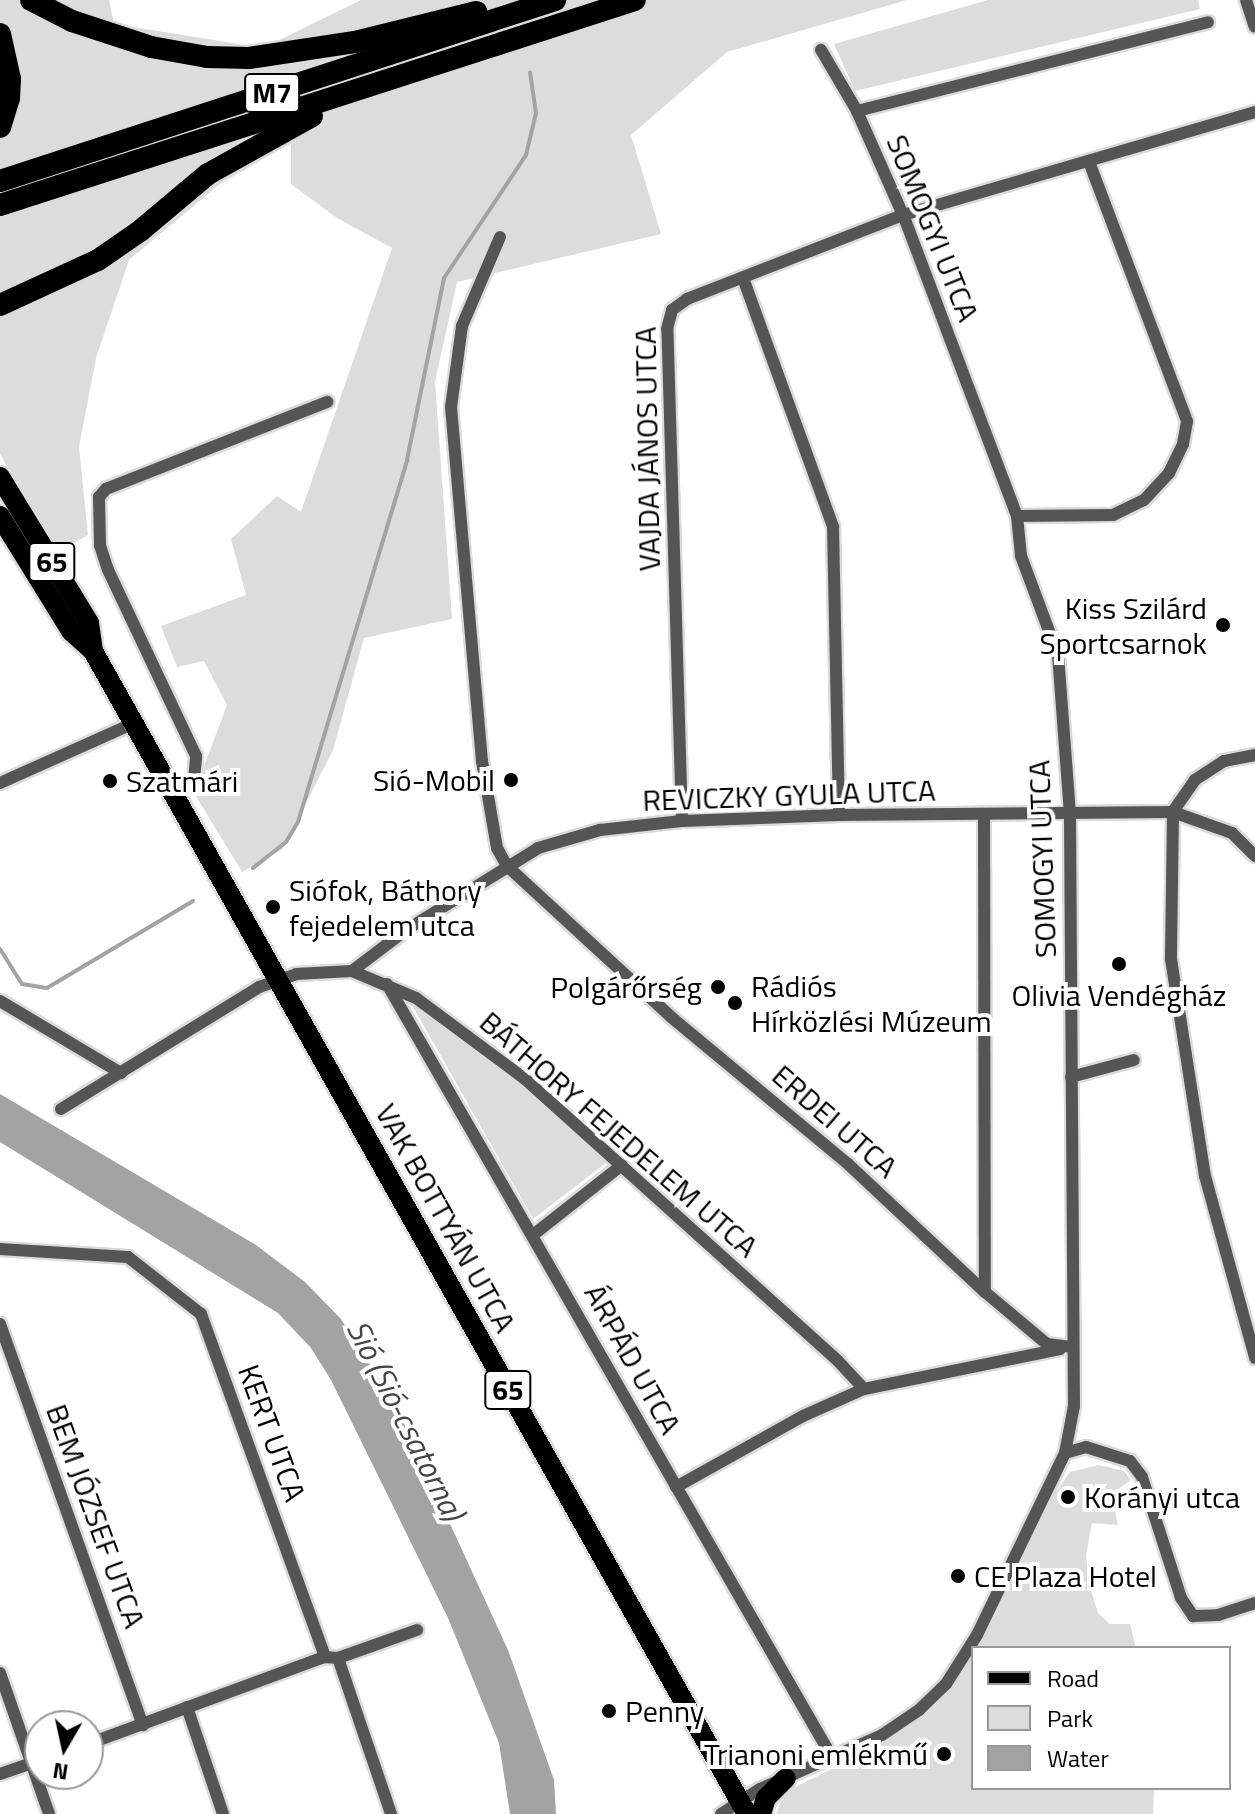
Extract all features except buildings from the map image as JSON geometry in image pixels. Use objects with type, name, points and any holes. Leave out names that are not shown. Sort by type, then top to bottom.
[{"type":"highway","points":[[31,0],[117,38],[207,57],[249,58],[355,42],[492,8],[550,2]]},
{"type":"highway","name":"M7","points":[[0,205],[635,0]]},
{"type":"highway","name":"M7","points":[[0,181],[550,2]]},
{"type":"highway","points":[[0,34],[10,79],[9,98],[0,127]]},
{"type":"highway","points":[[0,305],[98,260],[140,231],[208,174],[266,139],[382,82]]},
{"type":"main road","name":"VAK BOTTYÁN UTCA","points":[[0,477],[89,623],[93,651]]},
{"type":"main road","name":"VAK BOTTYÁN UTCA","points":[[0,516],[71,631],[93,651],[742,1807]]},
{"type":"main road","points":[[761,1814],[766,1798],[786,1778]]},
{"type":"street","points":[[1246,0],[1255,27]]},
{"type":"street","points":[[857,111],[1208,22]]},
{"type":"street","name":"SOMOGYI UTCA","points":[[721,1814],[742,1807],[786,1778],[882,1735],[919,1710],[946,1684],[977,1635],[1065,1453],[1074,1406],[1070,814],[1058,655],[1021,556],[1017,516],[903,215],[857,111],[821,50]]},
{"type":"street","name":"VAJDA JÁNOS UTCA","points":[[682,821],[667,329],[672,310],[687,299],[903,215],[1255,112]]},
{"type":"street","points":[[1017,516],[1113,515],[1144,500],[1169,473],[1183,444],[1187,421],[1089,161]]},
{"type":"street","name":"ERDEI UTCA","points":[[500,237],[462,326],[451,407],[482,761],[494,837],[507,866],[671,1017],[848,1164],[985,1292],[1047,1344],[1073,1347]]},
{"type":"street","points":[[743,278],[833,527],[839,815]]},
{"type":"street","points":[[175,795],[194,781],[198,769],[196,756],[108,570],[100,545],[99,497],[106,489],[327,402]]},
{"type":"street","points":[[0,783],[134,723]]},
{"type":"street","points":[[1255,755],[1224,761],[1195,780],[1173,812],[1171,959],[1205,1176],[1255,1358]]},
{"type":"street","name":"REVICZKY GYULA UTCA","points":[[352,971],[406,930],[538,848],[600,830],[682,821],[839,815],[1173,812],[1232,833],[1255,856]]},
{"type":"street","points":[[984,814],[985,1292]]},
{"type":"street","name":"BÁTHORY FEJEDELEM UTCA","points":[[61,1109],[259,987],[296,974],[352,971],[416,998],[525,1079],[864,1389]]},
{"type":"street","name":"ÁRPÁD UTCA","points":[[387,984],[833,1759]]},
{"type":"street","points":[[0,1001],[121,1073]]},
{"type":"street","points":[[1071,1077],[1134,1060]]},
{"type":"street","points":[[533,1235],[622,1165]]},
{"type":"street","name":"KERT UTCA","points":[[0,1249],[128,1257],[201,1314],[391,1814]]},
{"type":"street","name":"BEM JÓZSEF UTCA","points":[[0,1324],[143,1725]]},
{"type":"street","points":[[676,1487],[803,1416],[864,1389],[961,1367],[1073,1347]]},
{"type":"street","points":[[1065,1453],[1086,1447],[1130,1461],[1142,1477],[1181,1598],[1193,1616],[1218,1615],[1255,1603]]},
{"type":"street","points":[[104,1738],[187,1707],[417,1630]]},
{"type":"street","points":[[0,1673],[24,1732]]},
{"type":"street","points":[[187,1707],[223,1814]]},
{"type":"street","points":[[0,1774],[24,1765]]},
{"type":"street","points":[[43,1790],[49,1814]]},
{"type":"green space","points":[[0,0],[109,0],[114,24],[263,48],[361,0],[907,0],[727,52],[631,135],[661,234],[457,282],[435,382],[452,619],[364,638],[333,750],[283,849],[242,872],[194,793],[227,705],[204,661],[177,667],[161,626],[246,595],[231,539],[277,496],[301,512],[392,248],[337,218],[291,184],[291,143],[220,184],[129,260],[96,358],[79,447],[88,535],[55,553],[0,454]]},
{"type":"green space","points":[[988,0],[1198,0],[1200,9],[855,91],[834,44]]},
{"type":"green space","points":[[411,1003],[520,1084],[607,1162],[533,1219]]},
{"type":"green space","points":[[1099,1465],[1124,1471],[1131,1480],[1111,1494],[1118,1525],[1092,1523],[1086,1555],[1090,1587],[1098,1613],[1110,1624],[1130,1624],[1136,1646],[978,1646],[1050,1500],[1070,1472]]},
{"type":"green space","points":[[971,1658],[971,1790],[1154,1790],[1153,1814],[776,1814],[782,1798],[795,1787],[869,1751],[918,1719],[960,1678]]},
{"type":"water","points":[[0,1094],[256,1245],[305,1282],[341,1319],[395,1404],[508,1650],[554,1780],[556,1814],[510,1814],[499,1743],[448,1618],[331,1380],[311,1348],[278,1313],[0,1142]]},
{"type":"waterway","points":[[253,868],[286,842],[298,822],[407,460],[444,278],[526,155],[536,113],[530,72]]},
{"type":"waterway","points":[[0,949],[22,984],[47,988],[193,901]]},
{"type":"place","name":"Kiss Szilárd Sportcsarnok","points":[[1223,625]]},
{"type":"place","name":"Sió-Mobil","points":[[511,780]]},
{"type":"place","name":"Szatmári","points":[[110,781]]},
{"type":"place","name":"Siófok, Báthory fejedelem utca","points":[[273,907]]},
{"type":"place","name":"Olivia Vendégház","points":[[1119,964]]},
{"type":"place","name":"Polgárőrség","points":[[718,987]]},
{"type":"place","name":"Rádiós Hírközlési Múzeum","points":[[735,1003]]},
{"type":"place","name":"Korányi utca","points":[[1068,1497]]},
{"type":"place","name":"CE Plaza Hotel","points":[[958,1576]]},
{"type":"place","name":"Penny","points":[[609,1711]]},
{"type":"place","name":"Trianoni emlékmű","points":[[944,1754]]},
{"type":"water label","name":"Sió (Sió-csatorna)","points":[[406,1420]]}]
